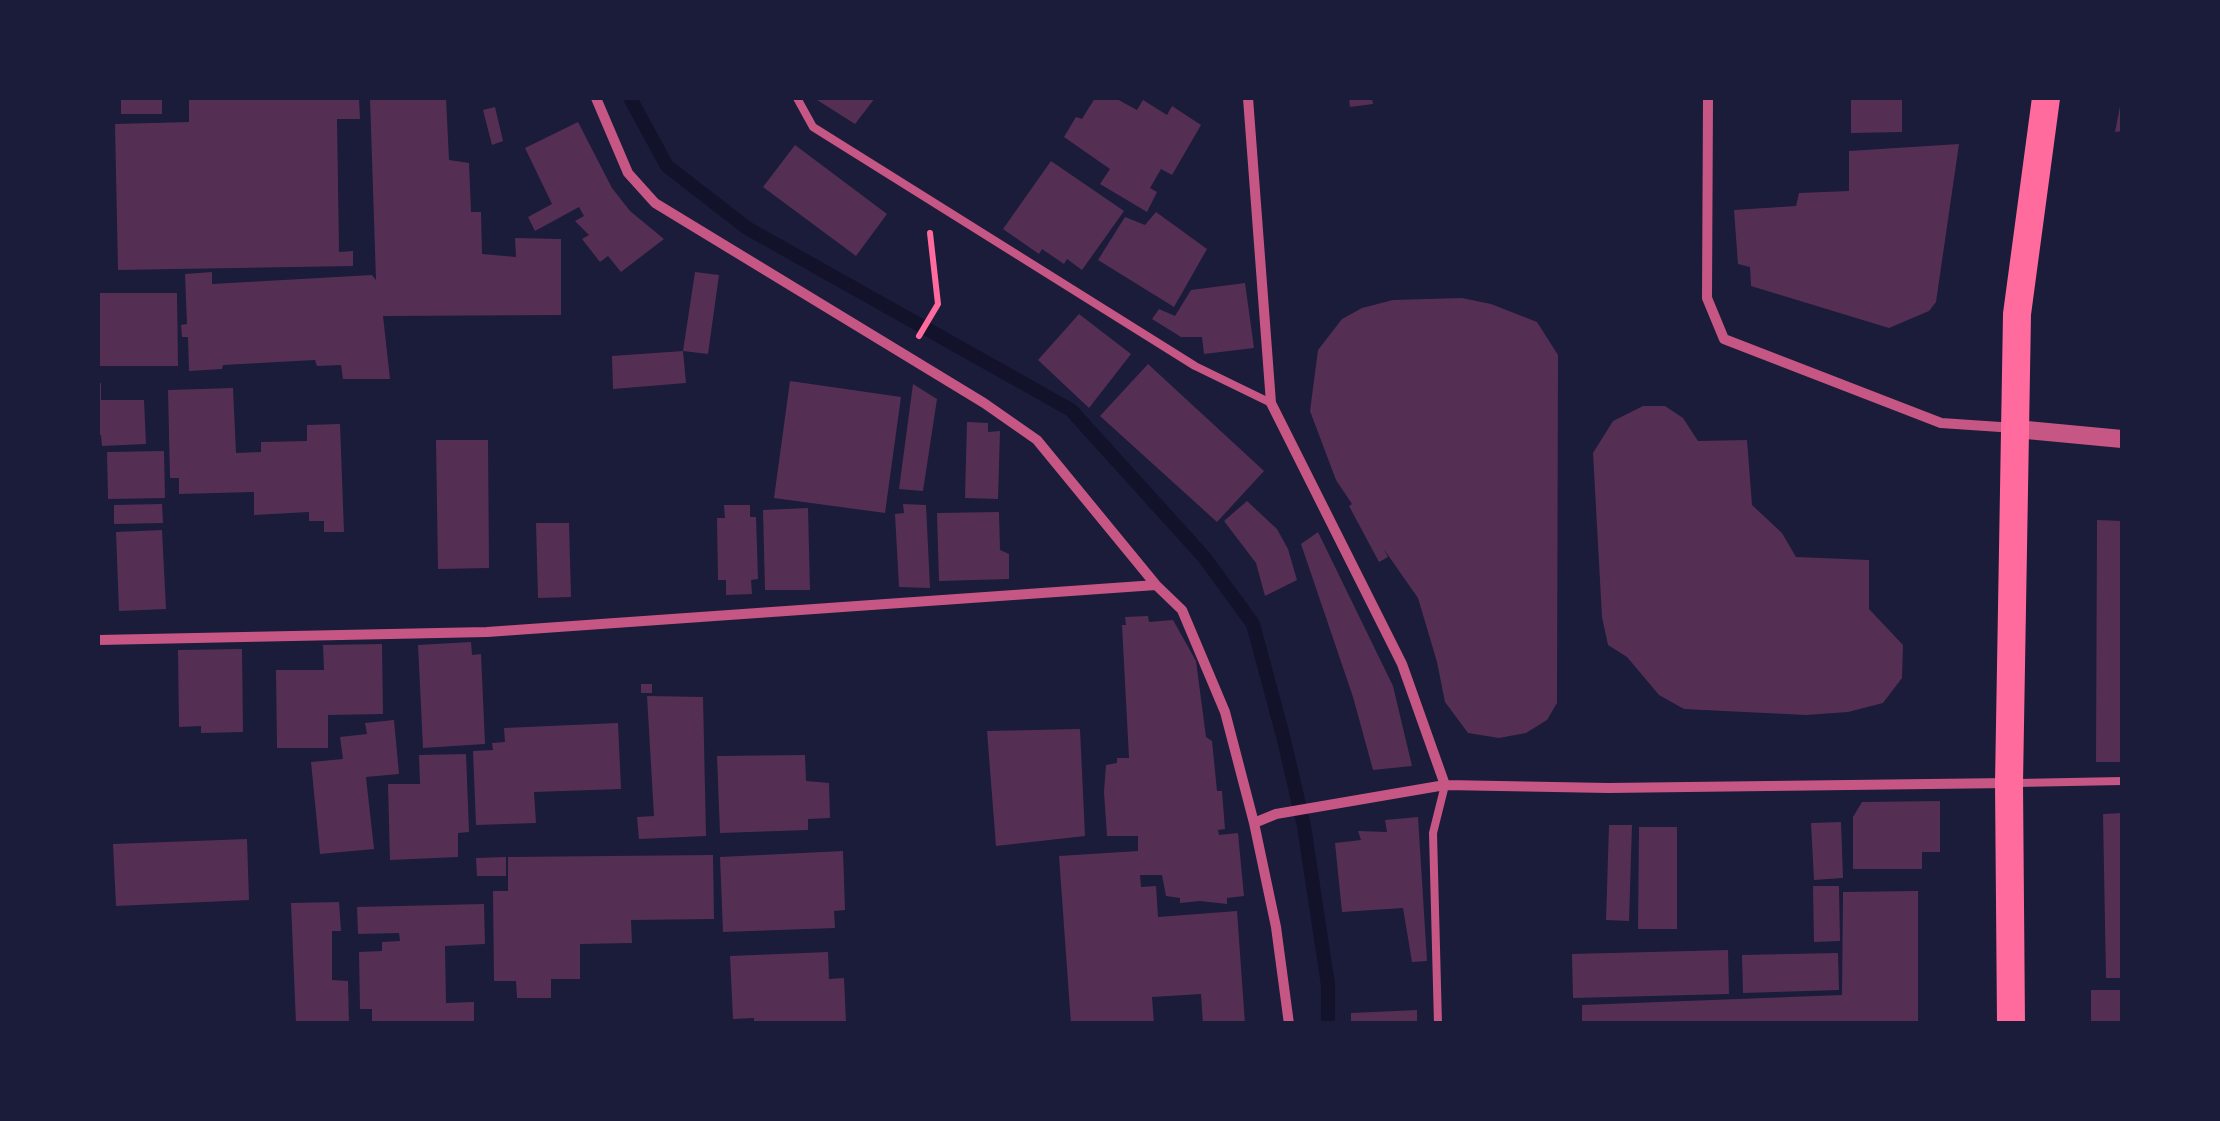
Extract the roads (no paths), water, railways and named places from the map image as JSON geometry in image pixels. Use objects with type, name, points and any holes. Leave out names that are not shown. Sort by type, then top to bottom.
[{"type":"highway","points":[[2011,1024],[2009,783],[2017,314],[2046,98]]},
{"type":"street","points":[[596,98],[628,173],[654,202],[984,403],[1037,440],[1156,585],[1182,610],[1225,712],[1254,823],[1276,927],[1288,1024]]},
{"type":"street","points":[[1248,98],[1272,403],[1402,664],[1445,784]]},
{"type":"street","points":[[1708,98],[1706,298],[1724,339],[1941,423],[2122,439]]},
{"type":"street","points":[[98,640],[487,632],[1156,585]]},
{"type":"street","points":[[1254,823],[1276,814],[1445,784],[1608,788],[2009,783]]},
{"type":"lane","points":[[797,98],[814,127],[1196,366],[1272,403]]},
{"type":"lane","points":[[2009,783],[2122,782]]},
{"type":"lane","points":[[1438,1024],[1433,833],[1445,784]]},
{"type":"waterway","points":[[630,98],[667,166],[747,228],[1071,410],[1204,557],[1253,624],[1283,736],[1304,826],[1328,985],[1328,1024]]}]
